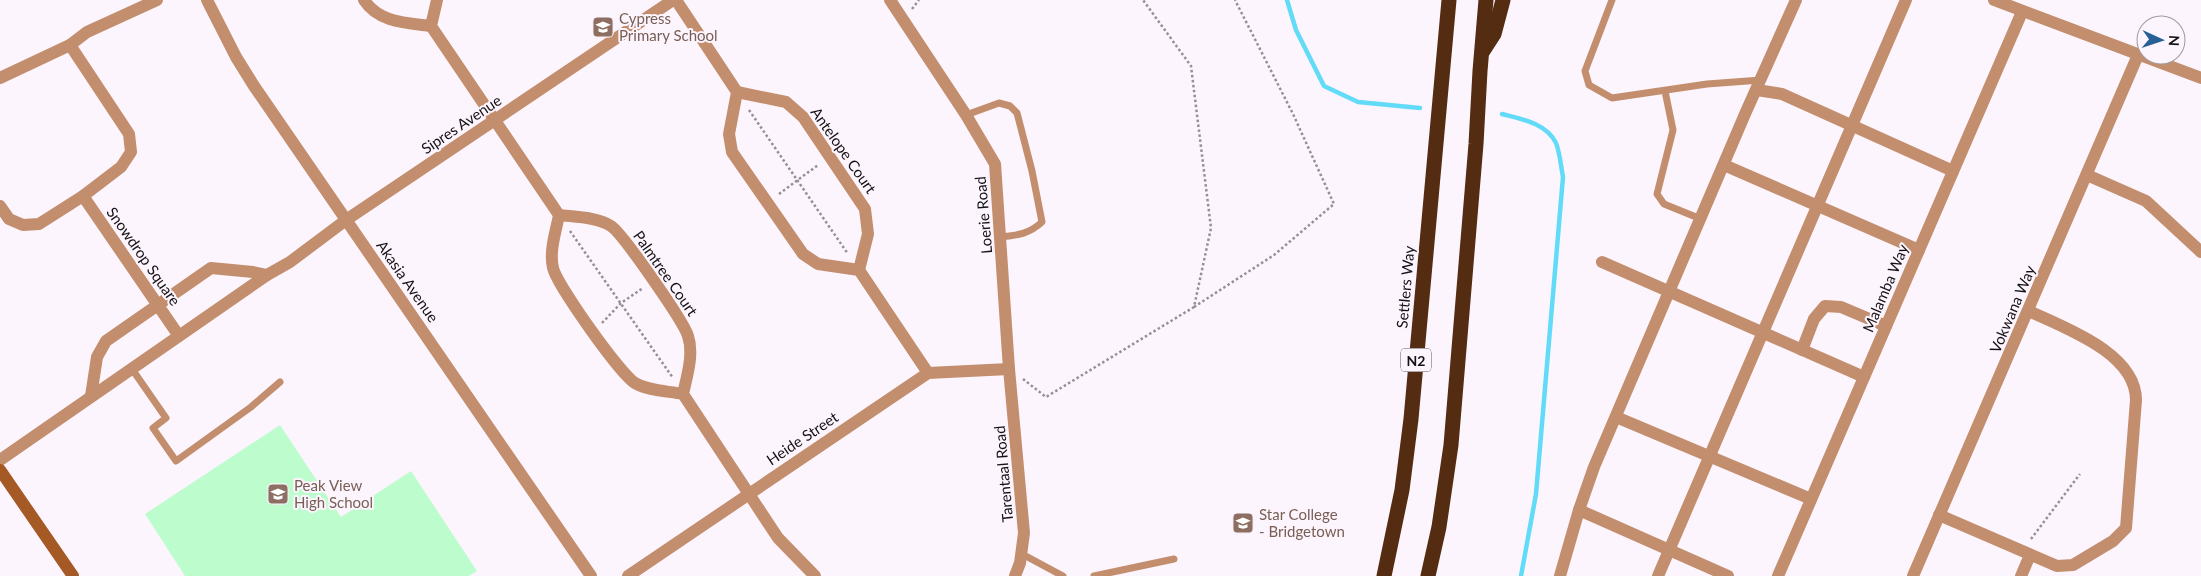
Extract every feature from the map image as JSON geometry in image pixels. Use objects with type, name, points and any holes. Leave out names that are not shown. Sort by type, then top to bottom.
[{"type":"highway","name":"Settlers Way","points":[[1384,576],[1402,490],[1411,419],[1449,0]]},
{"type":"highway","points":[[1428,576],[1439,527],[1451,445],[1486,0]]},
{"type":"highway","points":[[1481,55],[1494,34],[1504,0]]},
{"type":"street","points":[[0,78],[70,45],[87,32],[157,0]]},
{"type":"street","name":"Akasia Avenue","points":[[207,0],[236,57],[591,576]]},
{"type":"street","points":[[364,0],[380,16],[431,26]]},
{"type":"street","points":[[437,0],[431,26],[559,215],[553,245],[552,267],[570,298],[631,380],[647,387],[683,394],[782,543],[815,576]]},
{"type":"street","points":[[674,0],[737,92],[730,134],[732,152],[803,254],[818,264],[859,270],[928,373],[1009,368]]},
{"type":"street","name":"Sipres Avenue","points":[[0,460],[91,396],[290,262],[346,220],[674,0]]},
{"type":"street","name":"Loerie Road","points":[[890,0],[966,115],[995,164],[1009,368]]},
{"type":"street","points":[[1560,576],[1579,510],[1594,467],[1796,0]]},
{"type":"street","points":[[1658,576],[1906,0]]},
{"type":"street","points":[[1994,0],[2136,54]]},
{"type":"street","name":"Malamba Way","points":[[1778,576],[2022,12]]},
{"type":"street","points":[[0,206],[9,218],[22,225],[39,224],[83,196],[121,167],[131,152],[129,134],[70,45]]},
{"type":"street","name":"Vokwana Way","points":[[1913,576],[2136,60]]},
{"type":"street","points":[[2165,65],[2201,78]]},
{"type":"street","points":[[1760,85],[1852,124],[1953,171]]},
{"type":"street","name":"Antelope Court","points":[[737,92],[786,102],[803,117],[865,209],[868,234],[859,270]]},
{"type":"street","points":[[1724,165],[1816,207],[1919,250]]},
{"type":"street","points":[[2087,175],[2146,201],[2201,252]]},
{"type":"street","name":"Snowdrop Square","points":[[83,196],[179,336]]},
{"type":"street","name":"Palmtree Court","points":[[559,215],[593,220],[611,226],[628,244],[676,314],[689,337],[690,357],[683,394]]},
{"type":"street","points":[[1602,262],[1864,377]]},
{"type":"street","points":[[91,396],[97,357],[106,341],[158,304],[211,268],[253,272],[267,276]]},
{"type":"street","points":[[1802,350],[1814,319],[1825,306],[1841,307],[1886,326]]},
{"type":"street","points":[[1939,516],[2029,549],[2057,566],[2073,565],[2113,541],[2126,528],[2136,388],[2124,369],[2100,347],[2081,335],[2029,311]]},
{"type":"street","name":"Tarentaal Road","points":[[1009,368],[1024,533],[1022,554],[1015,576]]},
{"type":"street","name":"Heide Street","points":[[628,576],[928,373]]},
{"type":"street","points":[[1616,417],[1811,499]]},
{"type":"street","points":[[0,470],[73,576]]},
{"type":"street","points":[[1579,510],[1728,576]]},
{"type":"street","points":[[2021,576],[2029,549]]},
{"type":"lane","points":[[1612,0],[1585,71],[1589,84],[1612,98],[1665,91],[1760,85]]},
{"type":"lane","points":[[1665,91],[1673,130],[1657,194],[1664,204],[1701,219]]},
{"type":"lane","points":[[966,115],[999,103],[1010,106],[1017,113],[1032,171],[1042,222],[1032,231],[1020,235],[1001,237]]},
{"type":"lane","points":[[132,369],[166,418],[153,428],[176,461],[251,407],[280,382]]},
{"type":"lane","points":[[1022,554],[1063,576]]},
{"type":"lane","points":[[1094,576],[1174,559]]},
{"type":"path","points":[[1143,0],[1191,66],[1211,228],[1194,307]]},
{"type":"path","points":[[1009,368],[1046,397],[1194,307],[1274,255],[1334,204],[1294,114],[1235,0]]},
{"type":"path","points":[[737,92],[859,270]]},
{"type":"path","points":[[767,202],[798,181],[829,156]]},
{"type":"path","points":[[559,215],[683,394]]},
{"type":"path","points":[[594,332],[621,303],[652,281]]},
{"type":"path","points":[[2029,549],[2080,474]]},
{"type":"green space","points":[[280,425],[341,517],[411,471],[477,571],[469,576],[185,576],[145,514]]},
{"type":"waterway","points":[[1287,0],[1296,30],[1324,86],[1358,102],[1420,108]]},
{"type":"waterway","points":[[1502,114],[1540,126],[1552,136],[1556,143],[1563,177],[1536,494],[1521,576]]},
{"type":"place","name":"Cypress Primary School","points":[[603,27]]},
{"type":"place","name":"Peak View High School","points":[[278,494]]},
{"type":"place","name":"Star College - Bridgetown","points":[[1243,523]]}]
